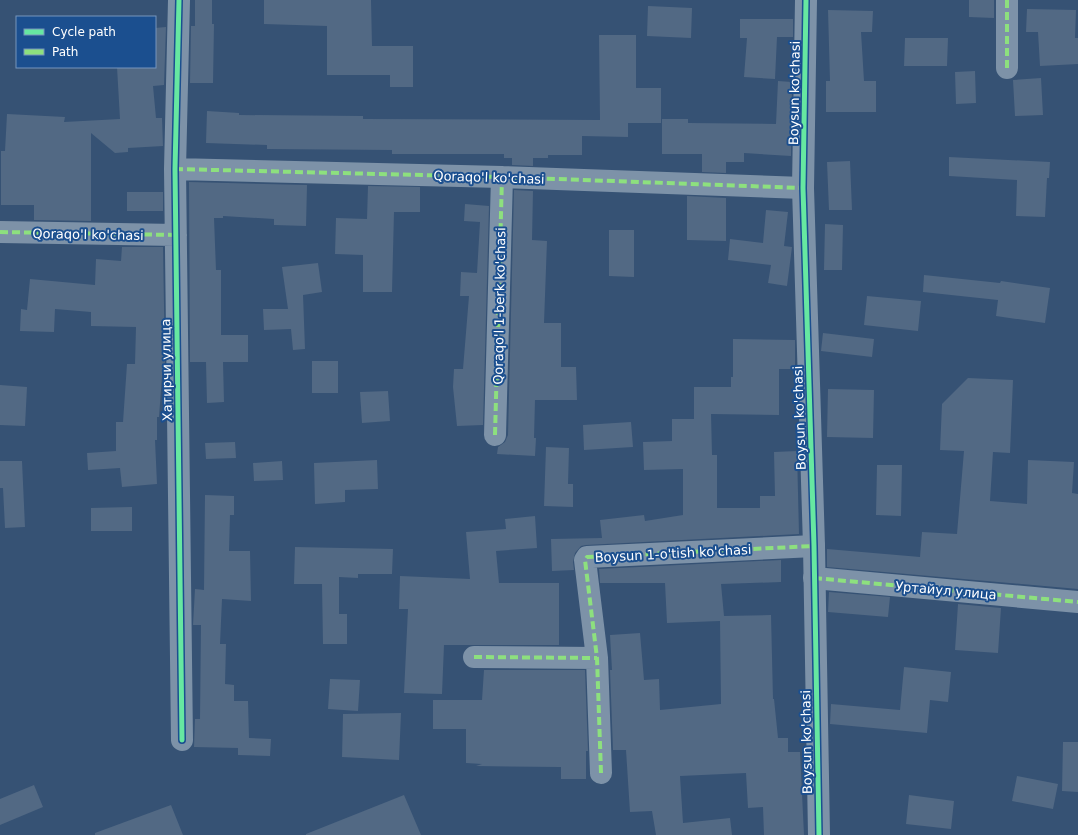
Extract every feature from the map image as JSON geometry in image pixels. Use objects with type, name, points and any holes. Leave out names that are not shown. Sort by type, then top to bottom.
[{"type":"street","name":"Хатирчи улица","points":[[179,0],[175,168],[182,740]]},
{"type":"street","name":"Boysun ko'chasi","points":[[806,0],[803,188],[814,546],[819,835]]},
{"type":"street","points":[[1007,0],[1007,68]]},
{"type":"street","name":"Qoraqo'l ko'chasi","points":[[175,168],[502,177],[803,188]]},
{"type":"street","name":"Qoraqo'l 1-berk ko'chasi","points":[[495,435],[502,177]]},
{"type":"street","name":"Qoraqo'l ko'chasi","points":[[0,232],[176,235]]},
{"type":"street","name":"Boysun 1-o'tish ko'chasi","points":[[601,773],[597,658],[585,560],[587,557],[814,546]]},
{"type":"street","name":"Уртайул улица","points":[[814,578],[1078,602]]},
{"type":"street","points":[[474,657],[597,658]]},
{"type":"building","points":[[195,0],[212,0],[212,24],[214,24],[213,83],[190,83],[191,26],[195,26]]},
{"type":"building","points":[[264,0],[371,0],[372,46],[413,46],[413,87],[390,87],[390,75],[327,75],[327,26],[264,24]]},
{"type":"building","points":[[969,0],[994,0],[994,18],[969,17]]},
{"type":"building","points":[[648,6],[692,8],[691,38],[647,36]]},
{"type":"building","points":[[1027,9],[1076,10],[1075,38],[1078,38],[1078,64],[1040,66],[1038,32],[1026,32]]},
{"type":"building","points":[[828,10],[873,11],[872,32],[861,32],[864,81],[876,81],[876,112],[826,112],[826,81],[830,81]]},
{"type":"building","points":[[740,19],[793,19],[793,37],[777,37],[775,79],[744,77],[747,38],[740,38]]},
{"type":"building","points":[[166,27],[164,85],[153,86],[156,118],[162,118],[163,146],[128,148],[128,152],[115,153],[91,133],[91,221],[34,220],[34,205],[1,205],[1,151],[5,151],[7,114],[65,117],[64,122],[120,119],[117,68],[156,68],[156,28]]},
{"type":"building","points":[[599,35],[636,35],[636,88],[661,88],[661,123],[628,123],[628,137],[582,136],[582,155],[548,155],[548,158],[533,158],[533,166],[512,165],[512,158],[504,158],[504,154],[392,154],[392,150],[267,149],[267,145],[206,143],[207,111],[239,113],[239,115],[363,116],[363,119],[600,120]]},
{"type":"building","points":[[905,38],[948,38],[947,66],[904,66]]},
{"type":"building","points":[[975,71],[976,103],[956,104],[955,72]]},
{"type":"building","points":[[1041,78],[1043,115],[1015,116],[1013,80]]},
{"type":"building","points":[[778,81],[792,82],[791,156],[744,153],[744,162],[726,162],[726,173],[702,172],[702,154],[662,154],[662,119],[688,119],[688,123],[776,124]]},
{"type":"building","points":[[949,157],[1050,162],[1049,178],[1047,178],[1045,217],[1016,216],[1017,180],[949,176]]},
{"type":"building","points":[[850,161],[852,210],[829,210],[827,162]]},
{"type":"building","points":[[189,182],[307,185],[306,226],[274,225],[274,219],[223,216],[223,218],[214,218],[216,270],[221,270],[221,335],[248,335],[248,362],[223,362],[224,402],[207,403],[206,362],[190,362]]},
{"type":"building","points":[[368,186],[420,187],[420,212],[394,212],[392,292],[363,292],[363,255],[335,254],[336,218],[367,219]]},
{"type":"building","points":[[514,190],[533,191],[532,240],[547,241],[544,323],[561,323],[561,367],[576,367],[577,400],[535,400],[535,456],[497,454],[498,447],[505,442],[508,435]]},
{"type":"building","points":[[127,192],[163,192],[163,211],[127,211]]},
{"type":"building","points":[[687,196],[726,198],[726,241],[687,240]]},
{"type":"building","points":[[465,204],[489,206],[483,425],[457,426],[453,387],[454,369],[463,369],[469,296],[460,296],[461,272],[477,273],[480,222],[464,221]]},
{"type":"building","points":[[766,210],[788,212],[784,246],[792,247],[787,286],[768,283],[771,265],[728,260],[730,239],[763,243]]},
{"type":"building","points":[[825,224],[843,225],[842,270],[824,270]]},
{"type":"building","points":[[609,230],[634,230],[634,277],[609,276]]},
{"type":"building","points":[[122,247],[163,247],[165,362],[162,376],[159,417],[157,417],[157,440],[155,440],[157,484],[122,487],[120,468],[88,470],[87,453],[116,451],[116,422],[123,422],[127,364],[135,364],[136,327],[91,326],[91,312],[55,309],[54,332],[20,331],[21,309],[27,310],[30,279],[95,285],[96,259],[121,261]]},
{"type":"building","points":[[318,263],[322,292],[303,295],[305,349],[293,350],[291,329],[264,330],[263,309],[288,309],[282,267]]},
{"type":"building","points":[[924,275],[1000,283],[1001,281],[1050,288],[1045,323],[996,316],[998,300],[923,292]]},
{"type":"building","points":[[867,296],[921,301],[918,331],[864,325]]},
{"type":"building","points":[[823,333],[874,339],[872,357],[821,351]]},
{"type":"building","points":[[733,339],[795,340],[795,369],[779,369],[779,415],[711,414],[712,455],[717,455],[717,508],[760,508],[760,496],[775,496],[774,452],[797,451],[799,534],[586,545],[581,546],[575,553],[573,562],[574,570],[552,571],[551,539],[602,538],[600,520],[644,515],[645,521],[683,515],[683,469],[644,470],[643,442],[672,441],[672,419],[694,419],[694,387],[731,387],[731,377],[733,377]]},
{"type":"building","points":[[312,361],[338,361],[338,393],[312,393]]},
{"type":"building","points":[[968,378],[1013,380],[1010,453],[993,452],[990,501],[1027,504],[1028,460],[1074,462],[1072,493],[1078,494],[1078,589],[827,567],[827,549],[920,557],[922,532],[957,534],[964,451],[940,450],[942,404]]},
{"type":"building","points":[[0,385],[27,387],[25,426],[0,425]]},
{"type":"building","points":[[828,389],[874,390],[873,438],[827,437]]},
{"type":"building","points":[[388,391],[390,421],[362,423],[360,392]]},
{"type":"building","points":[[631,422],[633,447],[584,450],[583,425]]},
{"type":"building","points":[[235,442],[236,458],[206,459],[205,443]]},
{"type":"building","points":[[546,447],[569,448],[568,484],[573,484],[573,507],[544,506]]},
{"type":"building","points":[[377,460],[378,489],[345,490],[345,502],[315,504],[314,463]]},
{"type":"building","points":[[0,461],[22,461],[25,527],[5,528],[3,488],[0,488]]},
{"type":"building","points":[[282,461],[283,480],[254,481],[253,463]]},
{"type":"building","points":[[877,465],[902,465],[901,516],[876,515]]},
{"type":"building","points":[[205,495],[234,496],[234,515],[230,515],[229,551],[250,551],[251,601],[222,599],[220,644],[226,644],[225,684],[234,685],[234,701],[248,701],[249,738],[271,739],[270,756],[238,755],[238,748],[194,747],[195,719],[200,719],[201,625],[193,625],[195,589],[204,590]]},
{"type":"building","points":[[132,507],[132,531],[91,531],[91,508]]},
{"type":"building","points":[[535,516],[537,548],[496,551],[499,583],[559,583],[559,645],[444,645],[442,694],[404,693],[408,609],[399,609],[400,576],[470,579],[466,532],[506,529],[505,519]]},
{"type":"building","points":[[295,547],[393,549],[392,574],[358,574],[358,578],[339,577],[339,614],[347,614],[347,644],[323,644],[322,584],[294,584]]},
{"type":"building","points":[[781,560],[781,582],[721,584],[724,616],[771,615],[773,699],[778,738],[788,738],[788,752],[800,752],[804,835],[764,835],[763,807],[748,808],[746,773],[680,776],[683,823],[730,818],[732,835],[656,835],[652,811],[630,812],[626,750],[613,750],[610,635],[640,633],[644,680],[659,679],[660,710],[721,704],[720,621],[667,623],[665,583],[600,583],[599,569]]},
{"type":"building","points":[[829,592],[890,597],[888,617],[828,612]]},
{"type":"building","points":[[958,604],[1001,608],[998,653],[955,650]]},
{"type":"building","points":[[904,667],[951,672],[948,702],[930,700],[927,733],[830,724],[831,704],[900,710]]},
{"type":"building","points":[[484,670],[585,670],[588,751],[586,751],[586,779],[561,779],[561,767],[476,766],[482,764],[466,763],[466,729],[433,729],[433,700],[482,700]]},
{"type":"building","points":[[330,679],[360,680],[358,711],[328,709]]},
{"type":"building","points":[[401,713],[399,760],[342,757],[343,714]]},
{"type":"building","points":[[1063,742],[1078,742],[1078,792],[1062,791]]},
{"type":"building","points":[[1017,776],[1058,784],[1053,809],[1012,801]]},
{"type":"building","points":[[34,785],[43,807],[0,825],[0,799]]},
{"type":"building","points":[[404,795],[421,835],[306,835],[306,834]]},
{"type":"building","points":[[909,795],[954,801],[951,829],[906,824]]},
{"type":"building","points":[[171,805],[183,835],[95,835],[95,833]]},
{"type":"marked path","points":[[1007,0],[1007,68]]},
{"type":"marked path","points":[[175,169],[502,177],[803,188]]},
{"type":"marked path","points":[[495,435],[502,177]]},
{"type":"marked path","points":[[0,232],[176,235]]},
{"type":"marked path","points":[[601,773],[597,658],[585,560],[587,557],[814,546]]},
{"type":"marked path","points":[[814,578],[1078,602]]},
{"type":"marked path","points":[[474,657],[597,658]]},
{"type":"cycle path","points":[[179,0],[175,169],[182,740]]},
{"type":"cycle path","points":[[806,0],[803,188],[814,546],[819,835]]}]
